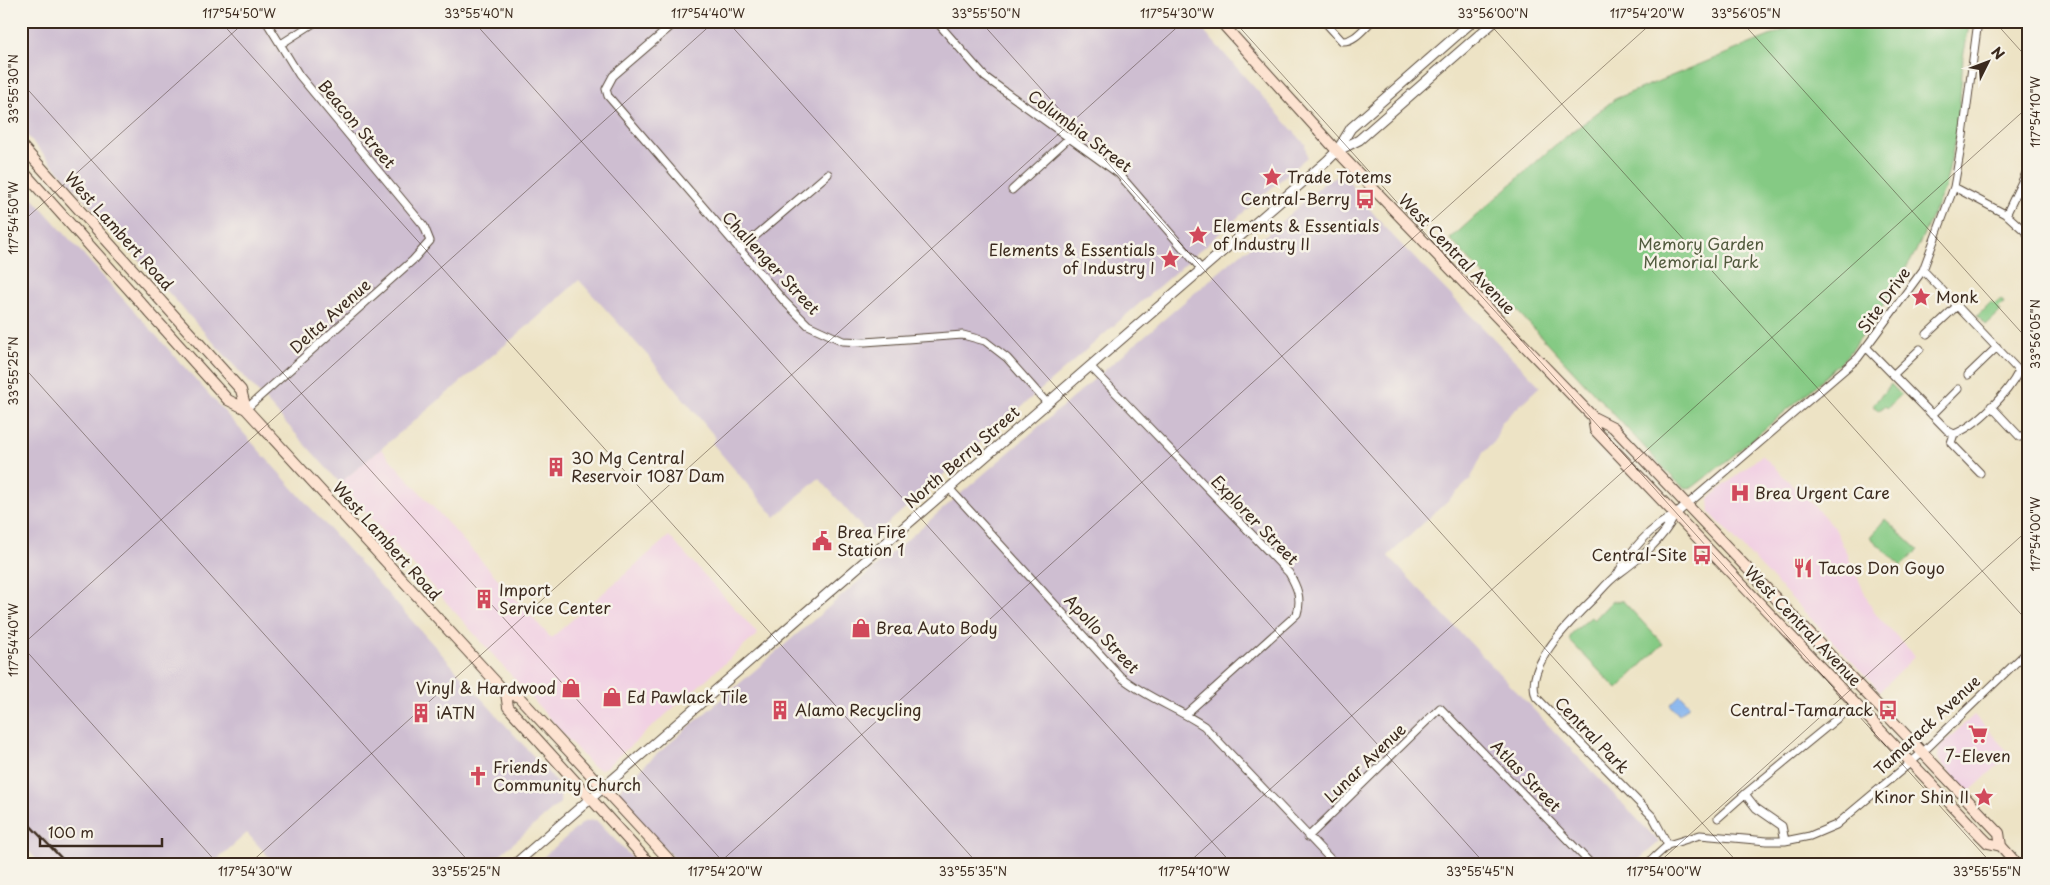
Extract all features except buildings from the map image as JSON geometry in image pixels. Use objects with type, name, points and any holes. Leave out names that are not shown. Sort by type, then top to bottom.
[{"type":"main road","name":"West Central Avenue","points":[[1220,21],[1337,151],[1593,417],[1613,427],[1688,504],[1999,833],[2000,846]]},
{"type":"main road","name":"West Lambert Road","points":[[21,145],[241,390],[246,409]]},
{"type":"main road","name":"West Lambert Road","points":[[21,169],[228,400],[246,409],[506,693],[520,697],[601,788],[673,864]]},
{"type":"main road","name":"West Central Avenue","points":[[1593,417],[1596,430],[1675,515],[1988,843],[2000,846],[2017,864]]},
{"type":"main road","name":"West Lambert Road","points":[[506,693],[508,707],[589,799],[650,864]]},
{"type":"street","name":"Beacon Street","points":[[266,21],[299,75],[424,226],[430,242]]},
{"type":"street","points":[[281,44],[317,21]]},
{"type":"street","name":"Challenger Street","points":[[677,21],[613,76],[606,89],[608,96],[784,301],[808,325],[843,341],[865,342],[963,335],[985,341],[1007,358],[1047,403]]},
{"type":"street","name":"Columbia Street","points":[[936,21],[985,77],[1119,174],[1202,270]]},
{"type":"street","points":[[1324,21],[1342,41],[1352,40],[1372,21]]},
{"type":"street","name":"North Berry Street","points":[[1337,151],[1351,128],[1474,21]]},
{"type":"street","name":"North Berry Street","points":[[515,864],[1337,151],[1359,140],[1495,21]]},
{"type":"street","name":"Site Drive","points":[[1558,636],[1617,575],[1624,561],[1661,521],[1675,515],[1831,383],[1867,348],[1923,270],[1954,187],[1963,136],[1978,21]]},
{"type":"street","points":[[1012,190],[1069,138]]},
{"type":"street","points":[[2006,215],[2029,167]]},
{"type":"street","points":[[739,250],[828,174]]},
{"type":"street","points":[[1954,187],[2006,215],[2029,235]]},
{"type":"street","name":"Delta Avenue","points":[[246,409],[413,260],[430,242]]},
{"type":"street","points":[[1923,270],[2019,371],[2029,374]]},
{"type":"street","points":[[1927,334],[1958,305]]},
{"type":"street","points":[[1968,374],[1997,347]]},
{"type":"street","points":[[1867,348],[1932,415],[1954,434]]},
{"type":"street","points":[[1894,374],[1920,349]]},
{"type":"street","name":"Explorer Street","points":[[1090,366],[1289,573],[1296,586],[1300,600],[1297,614],[1186,714]]},
{"type":"street","points":[[1954,434],[1966,430],[2012,386],[2019,371]]},
{"type":"street","points":[[1932,415],[1958,389]]},
{"type":"street","points":[[1991,406],[2020,437]]},
{"type":"street","points":[[1954,434],[1951,443],[1980,473]]},
{"type":"street","name":"Apollo Street","points":[[949,488],[1121,676],[1139,691],[1186,714],[1204,726],[1335,864]]},
{"type":"street","name":"Central Park","points":[[1558,636],[1538,669],[1533,688],[1536,697],[1653,818],[1668,846]]},
{"type":"street","name":"Tamarack Avenue","points":[[1646,864],[1668,846],[1700,835],[1785,841],[1810,836],[1836,825],[1922,753],[2029,650]]},
{"type":"street","points":[[1718,818],[1856,703]]},
{"type":"street","name":"Lunar Avenue","points":[[1308,836],[1440,708]]},
{"type":"street","name":"Atlas Street","points":[[1440,708],[1591,864]]},
{"type":"street","points":[[1745,794],[1756,808],[1782,826],[1785,841]]},
{"type":"shaded area","points":[[21,21],[1195,21],[1305,144],[1307,157],[871,538],[819,478],[775,517],[712,443],[716,438],[649,357],[579,280],[536,319],[340,483],[21,129]]},
{"type":"shaded area","points":[[1339,177],[1348,179],[1355,191],[1387,230],[1540,386],[1501,423],[1495,441],[1483,453],[1470,480],[1388,556],[1659,842],[1634,864],[680,864],[621,803],[618,792],[648,762],[1240,254],[1264,237],[1329,179]]},
{"type":"shaded area","points":[[21,185],[561,787],[560,803],[489,864],[275,864],[247,833],[212,864],[41,864],[21,843]]},
{"type":"shaded area","points":[[381,449],[551,638],[669,536],[758,634],[606,767],[600,769],[592,766],[340,483]]},
{"type":"shaded area","points":[[1762,455],[1834,526],[1873,611],[1915,656],[1880,691],[1710,513],[1709,498]]},
{"type":"shaded area","points":[[1974,715],[2010,754],[1968,793],[1938,759],[1939,747]]},
{"type":"shaded area","points":[[596,820],[638,864],[535,864],[585,821]]},
{"type":"green space","name":"Memory Garden Memorial Park","points":[[1806,21],[1970,21],[1963,58],[1958,125],[1945,188],[1915,253],[1874,320],[1845,358],[1813,388],[1729,459],[1693,487],[1685,488],[1676,481],[1450,239],[1554,146],[1615,99]]},
{"type":"green space","points":[[2001,299],[2004,303],[1998,309],[2001,311],[1986,325],[1977,316],[1991,302],[1994,305]]},
{"type":"green space","points":[[1891,384],[1901,395],[1887,408],[1885,406],[1878,411],[1873,405]]},
{"type":"green space","points":[[1885,519],[1918,550],[1901,566],[1870,537]]},
{"type":"green space","points":[[1612,601],[1623,601],[1663,644],[1617,689],[1569,640],[1572,633],[1591,617],[1594,620]]},
{"type":"water","points":[[1680,695],[1690,705],[1679,715],[1670,705]]},
{"type":"railway","points":[[21,816],[67,864]]},
{"type":"place","name":"Trade Totems","points":[[1272,177]]},
{"type":"place","name":"Central-Berry","points":[[1365,199]]},
{"type":"place","name":"Elements & Essentials of Industry II","points":[[1198,235]]},
{"type":"place","name":"Elements & Essentials of Industry I","points":[[1170,259]]},
{"type":"place","name":"Monk","points":[[1921,297]]},
{"type":"place","name":"30 Mg Central Reservoir 1087 Dam","points":[[556,467]]},
{"type":"place","name":"Brea Urgent Care","points":[[1740,493]]},
{"type":"place","name":"Brea Fire Station 1","points":[[822,541]]},
{"type":"place","name":"Central-Site","points":[[1702,555]]},
{"type":"place","name":"Tacos Don Goyo","points":[[1803,568]]},
{"type":"place","name":"Import Service Center","points":[[484,599]]},
{"type":"place","name":"Brea Auto Body","points":[[861,628]]},
{"type":"place","name":"Vinyl & Hardwood","points":[[571,688]]},
{"type":"place","name":"Ed Pawlack Tile","points":[[612,697]]},
{"type":"place","name":"Alamo Recycling","points":[[780,710]]},
{"type":"place","name":"Central-Tamarack","points":[[1888,710]]},
{"type":"place","name":"iATN","points":[[421,713]]},
{"type":"place","name":"7-Eleven","points":[[1978,734]]},
{"type":"place","name":"Friends Community Church","points":[[478,776]]},
{"type":"place","name":"Kinor Shin II","points":[[1984,797]]}]
